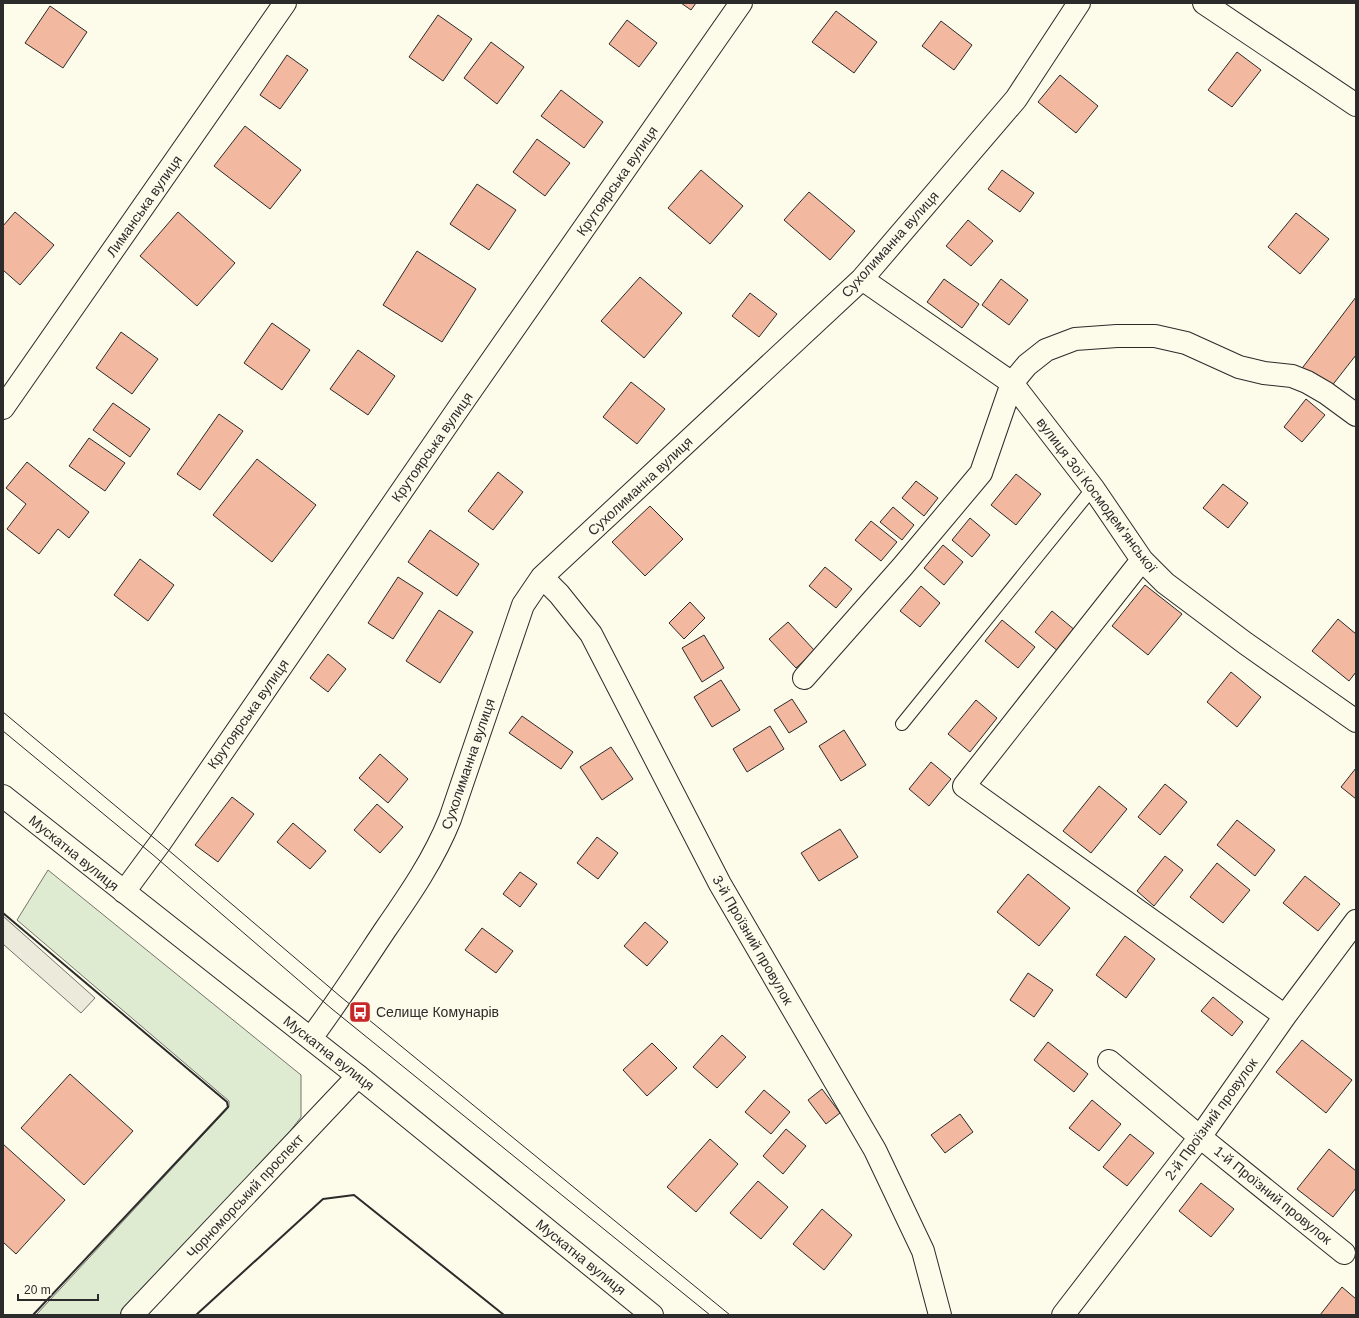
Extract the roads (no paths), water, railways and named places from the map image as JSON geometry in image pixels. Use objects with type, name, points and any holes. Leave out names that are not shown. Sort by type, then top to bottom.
[{"type":"street","name":"Лиманська вулиця","points":[[3,408],[285,3]]},
{"type":"street","name":"Крутоярська вулиця","points":[[124,892],[160,843],[460,406],[741,3]]},
{"type":"street","name":"Сухолиманна вулиця","points":[[311,1038],[422,876],[440,843],[450,819],[523,605],[542,577],[862,279],[1016,99],[1079,3]]},
{"type":"street","points":[[1204,3],[1356,105]]},
{"type":"street","name":"вулиця Зої Космодемʼянської","points":[[862,279],[1012,383],[1093,488],[1142,560],[1171,587],[1245,643],[1356,721]]},
{"type":"street","points":[[804,678],[903,566],[981,473],[1012,383],[1027,365],[1046,350],[1075,339],[1117,336],[1155,336],[1186,343],[1239,367],[1264,373],[1292,376],[1307,382],[1326,393],[1356,415]]},
{"type":"street","points":[[1142,560],[964,786],[1285,1016]]},
{"type":"street","name":"3-й Проїзний провулок","points":[[542,577],[591,634],[720,884],[875,1150],[923,1251],[940,1315]]},
{"type":"street","name":"Мускатна вулиця","points":[[5,802],[124,892],[311,1038],[652,1315]]},
{"type":"street","name":"2-й Проїзний провулок","points":[[1063,1315],[1200,1137],[1285,1016],[1356,921]]},
{"type":"street","name":"1-й Проїзний провулок","points":[[1109,1061],[1200,1137],[1344,1253]]},
{"type":"street","name":"Чорноморський проспект","points":[[132,1315],[358,1076]]},
{"type":"lane","points":[[902,724],[1093,488]]},
{"type":"tram line","points":[[3,712],[341,997],[730,1315]]},
{"type":"tram line","points":[[3,731],[152,854],[332,1009],[710,1315]]},
{"type":"place","name":"Селище Комунарів","points":[[360,1012]]}]
